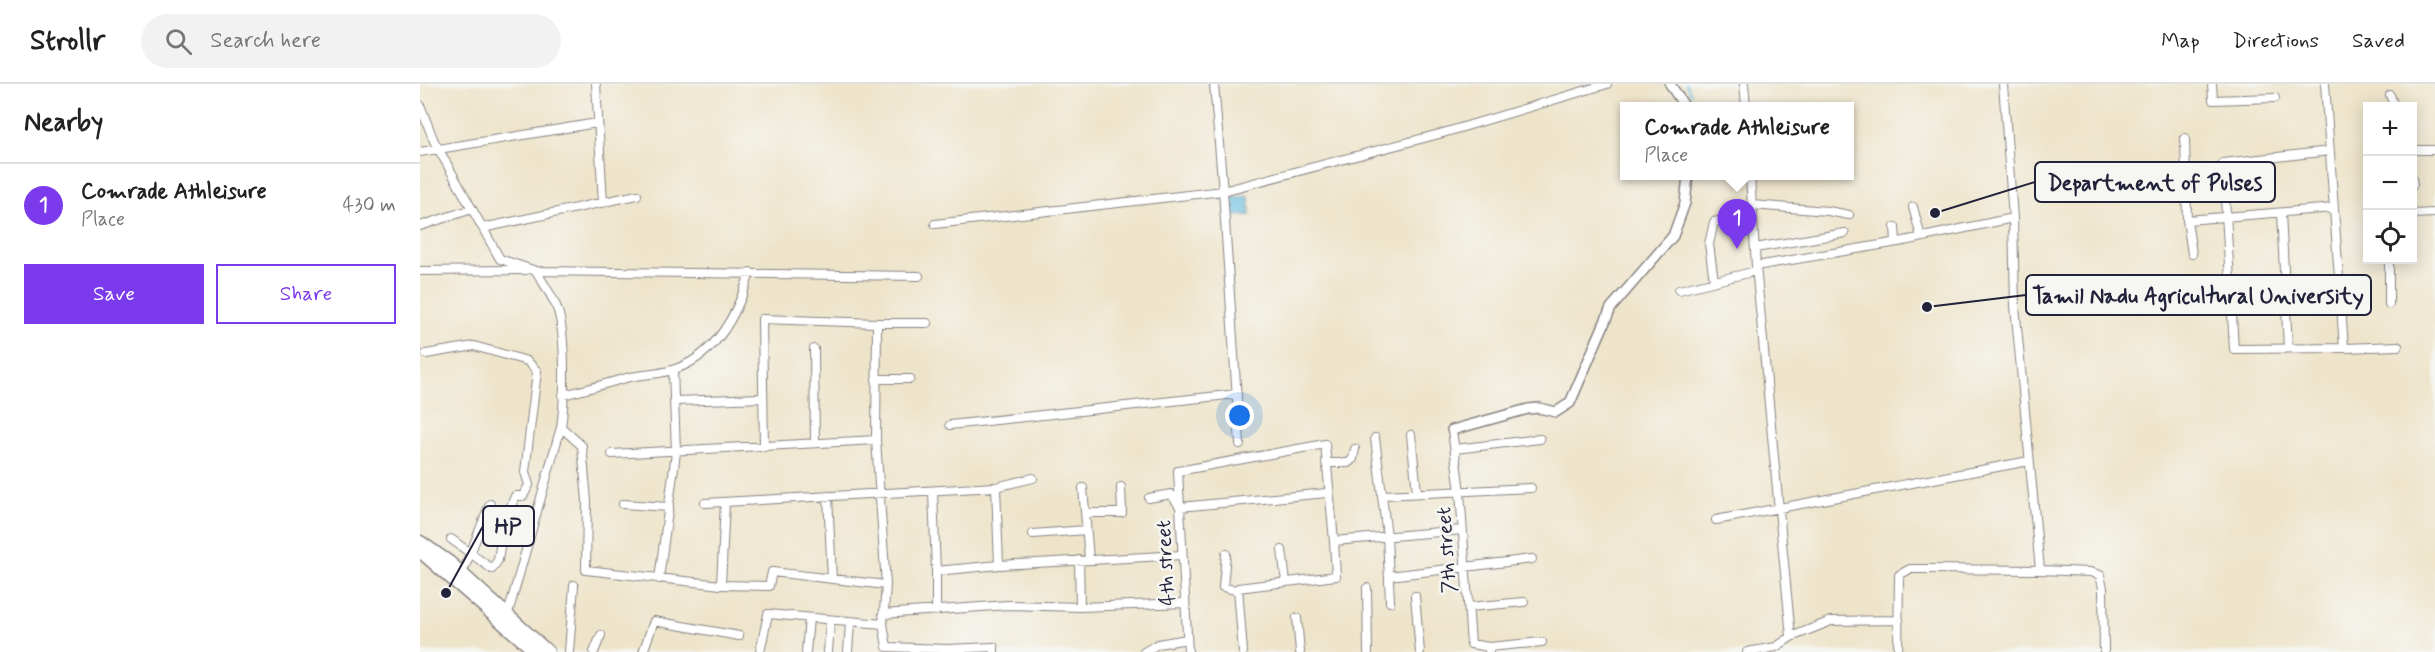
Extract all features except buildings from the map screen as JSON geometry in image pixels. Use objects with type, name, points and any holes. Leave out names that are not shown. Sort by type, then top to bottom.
[{"type":"main road","points":[[420,542],[462,574],[536,652]]},
{"type":"main road","points":[[420,551],[504,620],[548,652]]},
{"type":"street","points":[[596,84],[603,203]]},
{"type":"street","points":[[1214,84],[1240,444]]},
{"type":"street","points":[[935,224],[1223,191],[1432,136],[1607,84]]},
{"type":"street","points":[[1670,84],[1681,102]]},
{"type":"street","points":[[1744,84],[1746,102]]},
{"type":"street","points":[[2003,84],[2013,218],[2015,306],[2040,570]]},
{"type":"street","points":[[2212,84],[2213,100],[2275,98]]},
{"type":"street","points":[[2325,84],[2344,348]]},
{"type":"street","points":[[2390,95],[2393,102]]},
{"type":"street","points":[[420,105],[438,147],[500,259],[534,270],[559,311],[563,395],[561,427],[504,620]]},
{"type":"street","points":[[420,152],[438,147],[597,123]]},
{"type":"street","points":[[2185,138],[2187,220],[2192,254]]},
{"type":"street","points":[[2417,150],[2435,150]]},
{"type":"street","points":[[2330,151],[2223,162],[2234,349],[2398,346]]},
{"type":"street","points":[[1452,429],[1528,409],[1539,408],[1556,412],[1570,403],[1611,308],[1673,236],[1685,203],[1688,180]]},
{"type":"street","points":[[1750,180],[1756,268],[1791,637]]},
{"type":"street","points":[[483,228],[637,195]]},
{"type":"street","points":[[1913,207],[1921,237]]},
{"type":"street","points":[[2187,220],[2334,208]]},
{"type":"street","points":[[420,226],[472,209]]},
{"type":"street","points":[[1714,281],[1709,244],[1714,222],[1752,209],[1828,211],[1849,215]]},
{"type":"street","points":[[2281,213],[2288,348]]},
{"type":"street","points":[[2417,214],[2435,213]]},
{"type":"street","points":[[1679,290],[1756,268],[2013,218]]},
{"type":"street","points":[[1895,227],[1896,242]]},
{"type":"street","points":[[1755,248],[1845,233]]},
{"type":"street","points":[[2389,264],[2389,304]]},
{"type":"street","points":[[420,271],[750,272],[919,276]]},
{"type":"street","points":[[563,395],[628,378],[674,370],[693,362],[716,342],[730,320],[750,272]]},
{"type":"street","points":[[764,447],[762,319],[927,323]]},
{"type":"street","points":[[877,323],[876,440],[886,585],[883,624],[887,649],[947,651],[994,647],[994,652]]},
{"type":"street","points":[[426,354],[474,346],[527,362],[537,371],[525,472],[529,485],[523,496],[515,496],[503,526],[498,560],[492,569],[451,539]]},
{"type":"street","points":[[814,349],[814,443]]},
{"type":"street","points":[[659,579],[676,452],[674,370]]},
{"type":"street","points":[[876,379],[910,379]]},
{"type":"street","points":[[950,425],[1237,394]]},
{"type":"street","points":[[675,401],[763,398]]},
{"type":"street","points":[[561,427],[582,446],[586,501],[586,570],[721,585],[769,586],[772,572],[886,585]]},
{"type":"street","name":"7th street","points":[[1452,429],[1460,492],[1471,644],[1489,649]]},
{"type":"street","points":[[1412,435],[1417,492]]},
{"type":"street","points":[[1375,438],[1387,536],[1390,602]]},
{"type":"street","points":[[1455,449],[1540,439]]},
{"type":"street","points":[[612,454],[876,440]]},
{"type":"street","name":"4th street","points":[[1188,652],[1178,471],[1325,444],[1326,463]]},
{"type":"street","points":[[1243,652],[1238,588],[1336,576],[1326,463],[1348,463],[1353,459],[1355,449]]},
{"type":"street","points":[[1716,520],[2029,461]]},
{"type":"street","points":[[705,503],[933,492],[996,487],[1033,478]]},
{"type":"street","points":[[996,487],[999,565]]},
{"type":"street","points":[[1085,513],[1122,513],[1121,487]]},
{"type":"street","points":[[1083,488],[1089,559]]},
{"type":"street","points":[[1383,495],[1531,488]]},
{"type":"street","points":[[933,492],[936,611]]},
{"type":"street","points":[[1149,498],[1171,494],[1180,507],[1328,493]]},
{"type":"street","points":[[828,496],[832,579]]},
{"type":"street","points":[[721,585],[725,502]]},
{"type":"street","points":[[462,574],[490,504]]},
{"type":"street","points":[[622,504],[669,507]]},
{"type":"street","points":[[1033,534],[1086,530]]},
{"type":"street","points":[[1334,541],[1463,531]]},
{"type":"street","points":[[1282,550],[1286,582]]},
{"type":"street","points":[[1226,554],[1223,587],[1238,591]]},
{"type":"street","points":[[936,571],[1089,559],[1182,555]]},
{"type":"street","points":[[1079,560],[1080,607]]},
{"type":"street","points":[[1389,576],[1419,574],[1466,565],[1532,560]]},
{"type":"street","points":[[1898,652],[1899,576],[1903,571],[1923,568],[2040,570],[2090,572],[2100,575],[2103,588],[2104,652]]},
{"type":"street","points":[[568,652],[574,585]]},
{"type":"street","points":[[1367,588],[1368,652]]},
{"type":"street","points":[[1415,596],[1420,652]]},
{"type":"street","points":[[1469,608],[1524,602]]},
{"type":"street","points":[[883,614],[1008,605],[1080,607],[1185,603]]},
{"type":"street","points":[[760,652],[768,614],[883,624]]},
{"type":"street","points":[[806,652],[809,618]]},
{"type":"street","points":[[1297,618],[1300,652]]},
{"type":"street","points":[[1747,652],[1776,647],[1791,637],[1831,621],[1899,620]]},
{"type":"street","points":[[643,652],[654,621],[738,636]]},
{"type":"street","points":[[828,652],[830,621]]},
{"type":"street","points":[[848,652],[849,622]]},
{"type":"street","points":[[594,652],[601,635]]},
{"type":"street","points":[[1144,652],[1158,644],[1186,639]]},
{"type":"street","points":[[1489,649],[1542,642]]},
{"type":"water","points":[[1249,196],[1250,215],[1232,216],[1231,198]]},
{"type":"waterway","points":[[1686,84],[1691,94]]},
{"type":"place","name":"Department of Pulses","points":[[1935,213]]},
{"type":"place","name":"Comrade Athleisure","points":[[1737,249]]},
{"type":"place","name":"Tamil Nadu Agricultural University","points":[[1927,307]]},
{"type":"place","name":"HP","points":[[446,593]]}]
